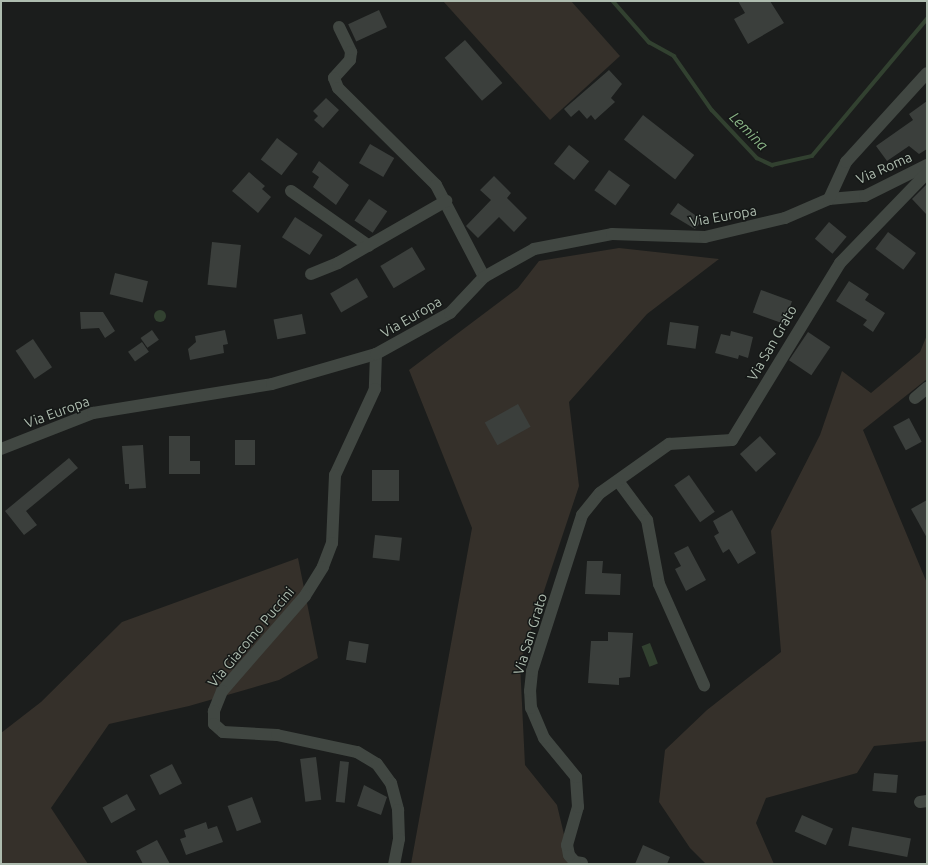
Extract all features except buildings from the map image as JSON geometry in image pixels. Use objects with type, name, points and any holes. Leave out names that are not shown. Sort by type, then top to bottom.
[{"type":"street","points":[[339,27],[351,52],[350,60],[334,78],[338,88],[421,168],[446,201],[484,277]]},
{"type":"street","points":[[829,199],[846,162],[927,73]]},
{"type":"street","name":"Via Roma","points":[[829,199],[864,196],[927,165]]},
{"type":"street","name":"Via San Grato","points":[[582,863],[572,858],[567,845],[578,807],[576,777],[548,745],[536,724],[531,708],[530,679],[582,514],[600,493],[669,444],[732,440],[840,263],[927,173]]},
{"type":"street","points":[[291,191],[369,246]]},
{"type":"street","name":"Via Europa","points":[[1,449],[93,413],[272,384],[376,354],[450,313],[484,277],[534,248],[612,234],[705,237],[785,218],[829,199]]},
{"type":"street","points":[[311,274],[369,246],[446,201]]},
{"type":"street","name":"Via Giacomo Puccini","points":[[376,354],[375,389],[335,475],[332,543],[323,567],[305,596],[222,691],[214,711],[214,724],[223,732],[277,736],[357,752],[377,764],[391,783],[398,810],[399,839],[394,864]]},
{"type":"street","points":[[915,398],[927,388]]},
{"type":"street","points":[[618,481],[647,520],[659,584],[704,685]]},
{"type":"shaded area","points":[[443,1],[571,1],[620,56],[550,120]]},
{"type":"shaded area","points":[[619,248],[719,259],[647,314],[569,402],[579,486],[520,663],[525,765],[557,805],[571,864],[411,864],[472,528],[409,370],[518,288],[539,261]]},
{"type":"shaded area","points":[[158,310],[162,310],[166,316],[162,322],[158,322],[154,318],[154,314]]},
{"type":"shaded area","points":[[927,335],[927,379],[863,430],[927,583],[927,741],[874,746],[857,773],[766,798],[756,823],[774,864],[706,864],[690,848],[659,802],[665,750],[707,710],[781,652],[771,531],[820,435],[842,371],[871,393],[920,352]]},
{"type":"shaded area","points":[[298,558],[318,658],[279,680],[189,706],[109,724],[51,808],[88,864],[1,864],[1,733],[41,702],[122,622]]},
{"type":"shaded area","points":[[650,643],[658,664],[649,667],[642,646]]},
{"type":"waterway","name":"Lemina","points":[[613,1],[649,42],[674,56],[712,110],[757,158],[772,165],[812,156],[927,19]]}]
